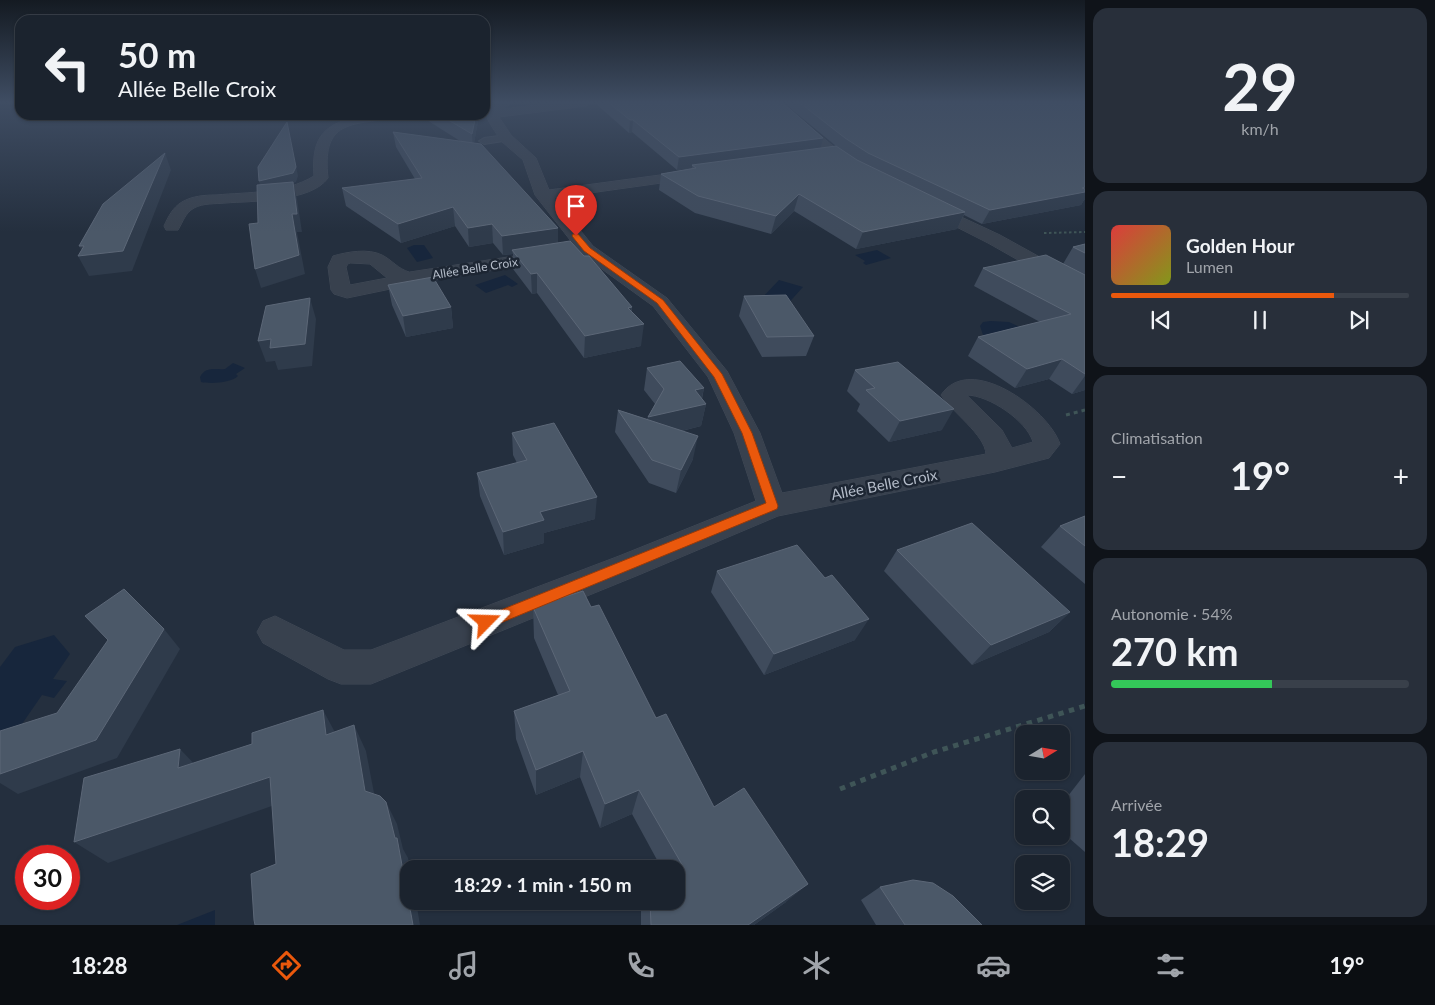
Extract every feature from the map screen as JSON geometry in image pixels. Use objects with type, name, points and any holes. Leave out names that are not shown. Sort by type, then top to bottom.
[{"type":"street","points":[[172,226],[186,205],[204,200],[278,194],[311,186],[321,178],[320,165],[322,146]]},
{"type":"street","points":[[515,146],[528,158],[543,195],[587,250],[660,302],[719,376],[747,433],[772,506]]},
{"type":"street","points":[[825,146],[866,175]]},
{"type":"street","points":[[816,158],[835,155]]},
{"type":"street","points":[[543,195],[709,172]]},
{"type":"street","points":[[916,201],[994,239],[1085,290]]},
{"type":"street","name":"Allée Belle Croix","points":[[422,277],[587,250]]},
{"type":"street","name":"Allée Belle Croix","points":[[275,632],[342,667],[371,668],[630,565],[772,506],[996,462]]},
{"type":"path","points":[[840,789],[934,752],[1085,706]]},
{"type":"water","points":[[414,245],[424,245],[433,258],[417,262],[407,248]]},
{"type":"water","points":[[877,250],[891,258],[866,265],[863,263],[865,261],[855,255]]},
{"type":"water","points":[[505,275],[518,284],[512,287],[508,285],[486,293],[475,285]]},
{"type":"water","points":[[779,280],[803,287],[785,307],[760,300]]},
{"type":"water","points":[[983,322],[1009,322],[1024,329],[993,340],[983,335],[980,326]]},
{"type":"water","points":[[233,363],[245,368],[236,374],[238,376],[235,378],[221,382],[201,382],[200,377],[205,371],[225,369]]},
{"type":"water","points":[[54,635],[70,654],[53,679],[67,681],[54,698],[42,695],[22,724],[0,731],[0,667],[15,647]]},
{"type":"water","points":[[215,910],[215,925],[177,925]]},
{"type":"building","points":[[271,146],[292,146],[296,167],[293,173],[259,181],[258,167]]},
{"type":"building","points":[[402,146],[483,146],[558,228],[502,236],[492,224],[468,228],[453,207],[398,224],[342,188],[422,178]]},
{"type":"building","points":[[666,146],[761,146],[679,157]]},
{"type":"building","points":[[836,146],[857,160],[965,212],[863,232],[799,194],[776,216],[698,196],[661,174],[696,168],[692,165]]},
{"type":"building","points":[[858,146],[1085,146],[1085,187],[1082,188],[1085,189],[1085,192],[990,210],[868,153]]},
{"type":"building","points":[[165,153],[123,251],[78,256],[84,246],[79,246],[103,204]]},
{"type":"building","points":[[293,182],[297,214],[292,214],[299,255],[255,269],[249,224],[258,223],[257,185]]},
{"type":"building","points":[[570,241],[584,256],[589,256],[632,307],[628,308],[644,324],[585,336],[537,273],[531,274],[512,250]]},
{"type":"building","points":[[1085,244],[1085,253],[1073,247]]},
{"type":"building","points":[[1046,255],[1085,275],[1085,374],[1062,359],[1027,369],[978,337],[1071,314],[983,268]]},
{"type":"building","points":[[433,277],[451,307],[403,316],[388,285]]},
{"type":"building","points":[[786,295],[814,336],[767,337],[744,296]]},
{"type":"building","points":[[310,298],[305,344],[270,348],[271,339],[258,341],[266,306]]},
{"type":"building","points":[[680,361],[704,388],[695,390],[706,404],[648,417],[664,389],[647,368]]},
{"type":"building","points":[[898,362],[954,409],[900,421],[866,390],[875,388],[855,370]]},
{"type":"building","points":[[618,410],[698,436],[681,470],[652,460]]},
{"type":"building","points":[[554,423],[597,497],[540,512],[544,520],[503,532],[477,473],[527,460],[512,433]]},
{"type":"building","points":[[1085,516],[1085,546],[1060,526]]},
{"type":"building","points":[[972,523],[1070,612],[991,645],[897,550]]},
{"type":"building","points":[[797,545],[825,578],[832,575],[869,619],[774,654],[717,571]]},
{"type":"building","points":[[124,589],[164,629],[96,740],[0,774],[0,731],[57,713],[108,640],[85,616]]},
{"type":"building","points":[[583,591],[591,607],[599,605],[656,718],[666,714],[714,807],[744,788],[808,884],[748,925],[651,925],[650,910],[685,910],[685,860],[679,860],[639,790],[605,804],[583,751],[536,770],[514,711],[570,691],[533,607]]},
{"type":"building","points":[[323,710],[326,735],[354,725],[365,791],[380,796],[386,802],[395,838],[397,838],[401,860],[400,910],[410,910],[413,925],[255,925],[251,874],[276,864],[270,777],[74,842],[84,778],[180,749],[178,768],[252,744],[252,733]]},
{"type":"building","points":[[913,880],[933,883],[953,896],[982,925],[905,925],[880,887]]},
{"type":"route","points":[[486,622],[772,506],[747,433],[719,376],[660,302],[587,250],[576,236]]}]
